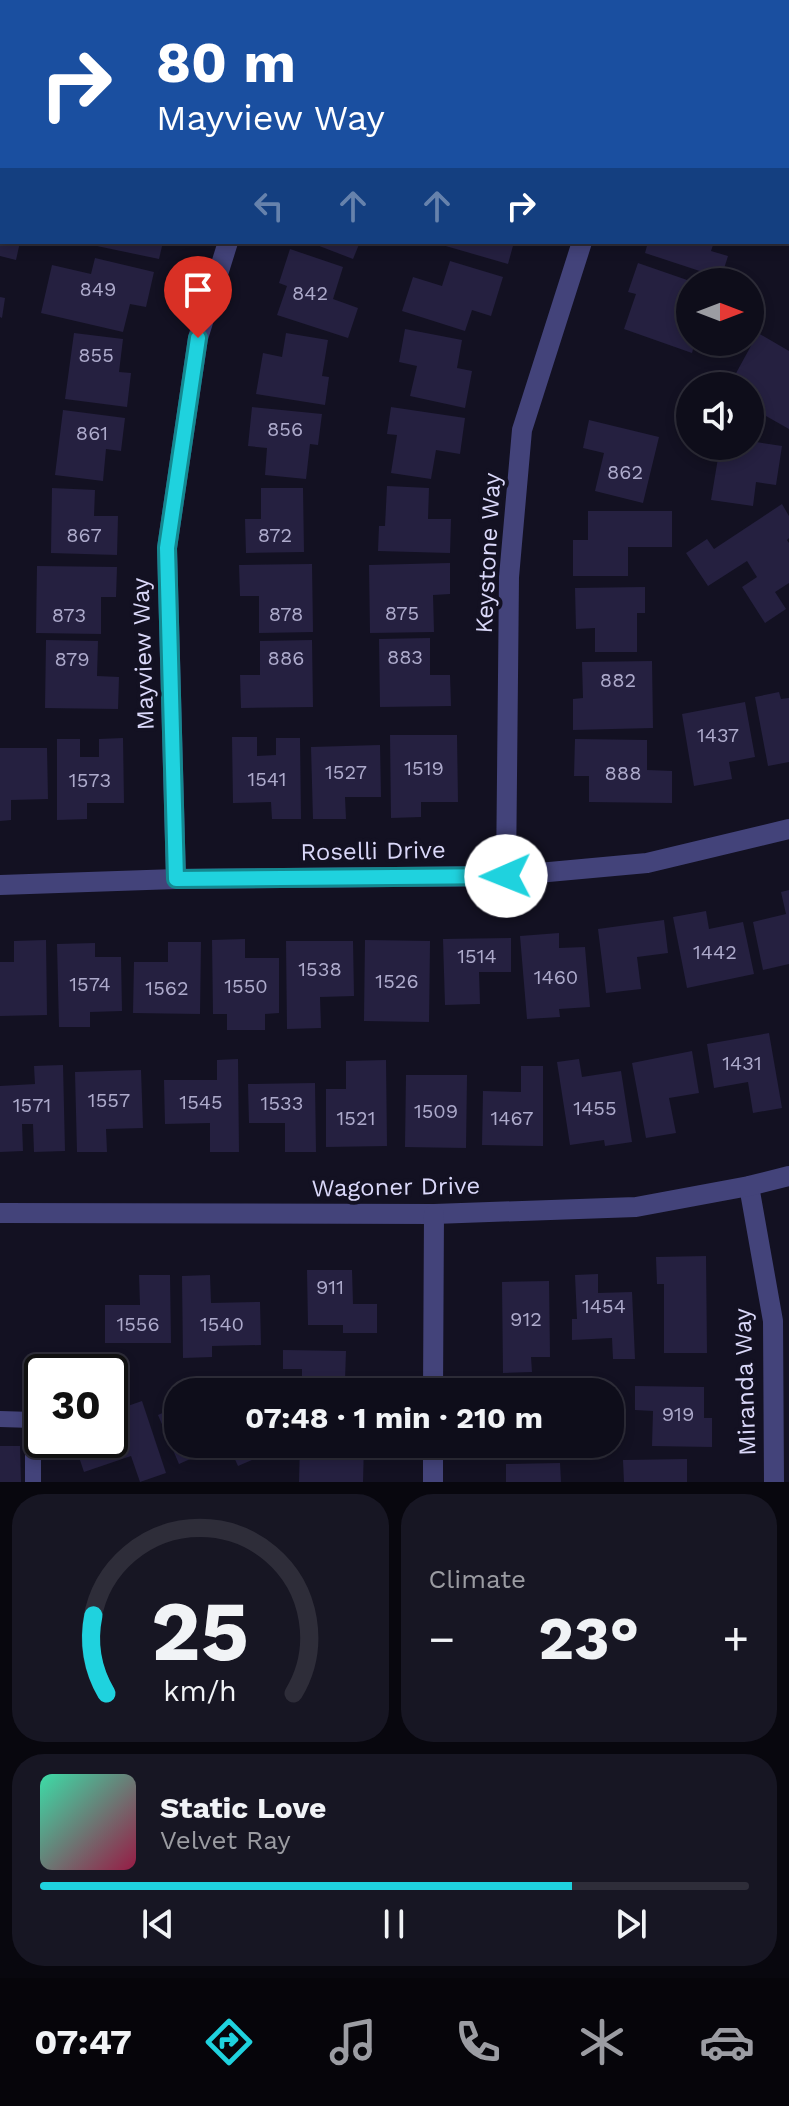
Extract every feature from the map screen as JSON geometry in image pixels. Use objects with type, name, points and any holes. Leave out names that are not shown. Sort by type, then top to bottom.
[{"type":"street","name":"Mayview Way","points":[[176,879],[167,548],[198,338],[227,244]]},
{"type":"street","name":"Keystone Way","points":[[506,876],[509,577],[522,430],[581,244]]},
{"type":"street","name":"Roselli Drive","points":[[0,885],[176,879],[506,876],[647,863],[789,829]]},
{"type":"street","name":"Wagoner Drive","points":[[0,1213],[434,1214],[636,1207],[789,1176]]},
{"type":"street","name":"Miranda Way","points":[[749,1186],[773,1321],[774,1482]]},
{"type":"street","points":[[433,1378],[434,1214]]},
{"type":"street","points":[[433,1458],[433,1482]]},
{"type":"lane","points":[[0,1419],[33,1420],[33,1482]]},
{"type":"building","points":[[0,244],[20,244],[16,260],[0,256]]},
{"type":"building","points":[[97,244],[163,244],[159,259]]},
{"type":"building","points":[[314,244],[359,244],[353,259]]},
{"type":"building","points":[[439,244],[513,244],[508,264]]},
{"type":"building","points":[[647,244],[713,244],[711,251],[728,256],[724,268],[691,268],[645,253]]},
{"type":"building","points":[[290,249],[343,267],[333,299],[358,308],[348,338],[277,315],[287,286],[279,283]]},
{"type":"building","points":[[95,258],[154,272],[146,307],[130,304],[123,332],[41,313],[52,265],[91,274]]},
{"type":"building","points":[[450,261],[503,277],[491,316],[472,310],[465,331],[402,311],[413,277],[442,286]]},
{"type":"building","points":[[638,263],[676,276],[676,347],[624,329],[636,294],[628,292]]},
{"type":"building","points":[[0,297],[5,298],[2,318],[0,317]]},
{"type":"building","points":[[405,329],[462,340],[457,368],[472,371],[465,408],[410,396],[417,366],[399,362]]},
{"type":"building","points":[[74,333],[123,339],[119,372],[131,373],[127,407],[65,399]]},
{"type":"building","points":[[286,333],[328,340],[322,376],[329,377],[325,405],[256,394],[263,353],[282,357]]},
{"type":"building","points":[[764,336],[789,351],[789,429],[764,415],[764,372],[737,372],[745,356],[764,356]]},
{"type":"building","points":[[252,407],[322,414],[318,445],[310,444],[306,479],[265,475],[267,448],[248,446]]},
{"type":"building","points":[[391,407],[465,418],[460,454],[436,450],[431,479],[391,473],[397,435],[387,434]]},
{"type":"building","points":[[63,410],[125,418],[121,451],[106,449],[103,481],[55,475]]},
{"type":"building","points":[[589,420],[659,437],[643,503],[595,491],[604,453],[583,448]]},
{"type":"building","points":[[764,443],[782,446],[776,485],[756,482],[753,506],[711,500],[718,460],[764,460]]},
{"type":"building","points":[[387,486],[429,488],[428,519],[451,519],[450,553],[378,551],[379,526],[385,526]]},
{"type":"building","points":[[52,488],[95,490],[94,516],[118,516],[117,555],[51,553]]},
{"type":"building","points":[[261,488],[303,488],[304,552],[246,553],[245,519],[261,519]]},
{"type":"building","points":[[782,504],[789,516],[789,583],[775,592],[786,609],[765,623],[742,587],[757,577],[747,561],[708,586],[686,553],[707,539],[714,549]]},
{"type":"building","points":[[588,511],[672,511],[672,547],[628,547],[628,576],[573,576],[573,540],[588,540]]},
{"type":"building","points":[[450,563],[450,594],[433,595],[434,632],[370,633],[369,565]]},
{"type":"building","points":[[312,564],[313,632],[259,633],[259,596],[240,596],[239,565]]},
{"type":"building","points":[[37,566],[117,567],[116,597],[101,597],[101,634],[36,633]]},
{"type":"building","points":[[645,587],[645,613],[637,613],[637,652],[595,652],[595,628],[576,629],[575,588]]},
{"type":"building","points":[[430,638],[430,675],[450,675],[451,706],[380,707],[379,639]]},
{"type":"building","points":[[46,640],[98,641],[97,676],[119,677],[118,709],[45,708]]},
{"type":"building","points":[[312,640],[313,707],[241,708],[240,675],[260,675],[260,641]]},
{"type":"building","points":[[652,661],[653,728],[573,730],[573,699],[583,698],[582,662]]},
{"type":"building","points":[[779,692],[781,699],[789,698],[789,762],[768,766],[755,697]]},
{"type":"building","points":[[745,702],[755,757],[729,762],[732,779],[694,786],[682,714]]},
{"type":"building","points":[[390,735],[457,735],[458,802],[421,802],[421,817],[391,818]]},
{"type":"building","points":[[232,737],[257,737],[257,756],[276,755],[276,738],[300,738],[301,819],[272,819],[271,802],[233,803]]},
{"type":"building","points":[[123,738],[124,803],[87,803],[87,819],[57,820],[57,739],[80,739],[80,757],[99,757],[99,739]]},
{"type":"building","points":[[575,739],[647,740],[647,770],[672,771],[672,803],[589,802],[589,776],[574,776]]},
{"type":"building","points":[[380,745],[381,797],[345,797],[346,819],[313,819],[311,747]]},
{"type":"building","points":[[0,748],[47,748],[48,799],[11,800],[11,820],[0,821]]},
{"type":"building","points":[[789,890],[789,964],[763,970],[753,922],[786,914],[781,892]]},
{"type":"building","points":[[706,911],[709,929],[743,922],[754,974],[687,988],[673,917]]},
{"type":"building","points":[[664,920],[668,953],[637,957],[641,989],[606,993],[598,929]]},
{"type":"building","points":[[559,933],[559,948],[585,947],[590,1007],[559,1009],[560,1017],[527,1019],[520,936]]},
{"type":"building","points":[[511,938],[511,972],[479,972],[480,1004],[445,1005],[443,939]]},
{"type":"building","points":[[245,939],[245,958],[279,958],[279,1013],[265,1014],[265,1030],[227,1030],[227,1014],[213,1014],[212,940]]},
{"type":"building","points":[[46,940],[47,1015],[0,1016],[0,962],[14,962],[14,941]]},
{"type":"building","points":[[365,940],[430,941],[429,1022],[364,1021]]},
{"type":"building","points":[[286,941],[353,941],[354,996],[320,997],[321,1028],[287,1029]]},
{"type":"building","points":[[168,942],[201,942],[200,1014],[133,1013],[134,962],[168,962]]},
{"type":"building","points":[[95,943],[95,957],[121,957],[122,1011],[90,1012],[90,1027],[59,1027],[57,944]]},
{"type":"building","points":[[769,1033],[782,1108],[753,1113],[748,1082],[714,1088],[707,1044]]},
{"type":"building","points":[[692,1051],[699,1093],[669,1098],[676,1133],[646,1138],[632,1063]]},
{"type":"building","points":[[238,1059],[239,1152],[210,1152],[210,1123],[165,1124],[164,1080],[217,1080],[217,1060]]},
{"type":"building","points":[[579,1059],[582,1077],[621,1071],[632,1142],[605,1146],[604,1140],[570,1145],[557,1062]]},
{"type":"building","points":[[386,1060],[387,1146],[326,1147],[326,1089],[346,1089],[346,1061]]},
{"type":"building","points":[[63,1065],[65,1151],[34,1152],[33,1124],[22,1124],[23,1151],[0,1152],[0,1086],[35,1084],[34,1066]]},
{"type":"building","points":[[521,1066],[543,1066],[543,1146],[482,1145],[483,1091],[521,1092]]},
{"type":"building","points":[[141,1070],[143,1128],[106,1129],[107,1152],[77,1152],[75,1072]]},
{"type":"building","points":[[406,1075],[467,1075],[466,1148],[405,1147]]},
{"type":"building","points":[[315,1083],[316,1152],[285,1152],[285,1123],[249,1123],[248,1084]]},
{"type":"building","points":[[706,1256],[707,1353],[664,1353],[664,1284],[657,1284],[656,1257]]},
{"type":"building","points":[[307,1270],[352,1270],[353,1304],[377,1304],[377,1333],[343,1333],[343,1325],[308,1325]]},
{"type":"building","points":[[598,1274],[598,1293],[632,1292],[635,1359],[613,1359],[612,1338],[572,1340],[572,1319],[577,1319],[575,1275]]},
{"type":"building","points":[[139,1275],[170,1275],[171,1343],[105,1343],[105,1305],[140,1305]]},
{"type":"building","points":[[210,1275],[211,1303],[260,1302],[261,1345],[212,1346],[212,1357],[183,1358],[182,1276]]},
{"type":"building","points":[[549,1281],[550,1357],[531,1357],[532,1372],[503,1373],[502,1282]]},
{"type":"building","points":[[283,1350],[346,1351],[345,1378],[302,1378],[302,1369],[283,1369]]},
{"type":"building","points":[[635,1386],[704,1387],[704,1418],[712,1418],[712,1447],[652,1446],[653,1411],[635,1410]]},
{"type":"building","points":[[142,1401],[166,1473],[140,1482],[131,1456],[128,1457],[128,1406]]},
{"type":"building","points":[[164,1412],[164,1429],[158,1415]]},
{"type":"building","points":[[0,1446],[20,1446],[21,1482],[0,1482]]},
{"type":"building","points":[[79,1458],[125,1458],[84,1472]]},
{"type":"building","points":[[176,1458],[192,1458],[179,1464]]},
{"type":"building","points":[[234,1458],[257,1458],[238,1466]]},
{"type":"building","points":[[300,1458],[364,1458],[363,1482],[299,1482]]},
{"type":"building","points":[[687,1459],[687,1482],[624,1482],[623,1460]]},
{"type":"building","points":[[560,1463],[561,1482],[506,1482],[506,1464]]},
{"type":"route","points":[[198,338],[167,548],[176,879],[506,876]]}]
